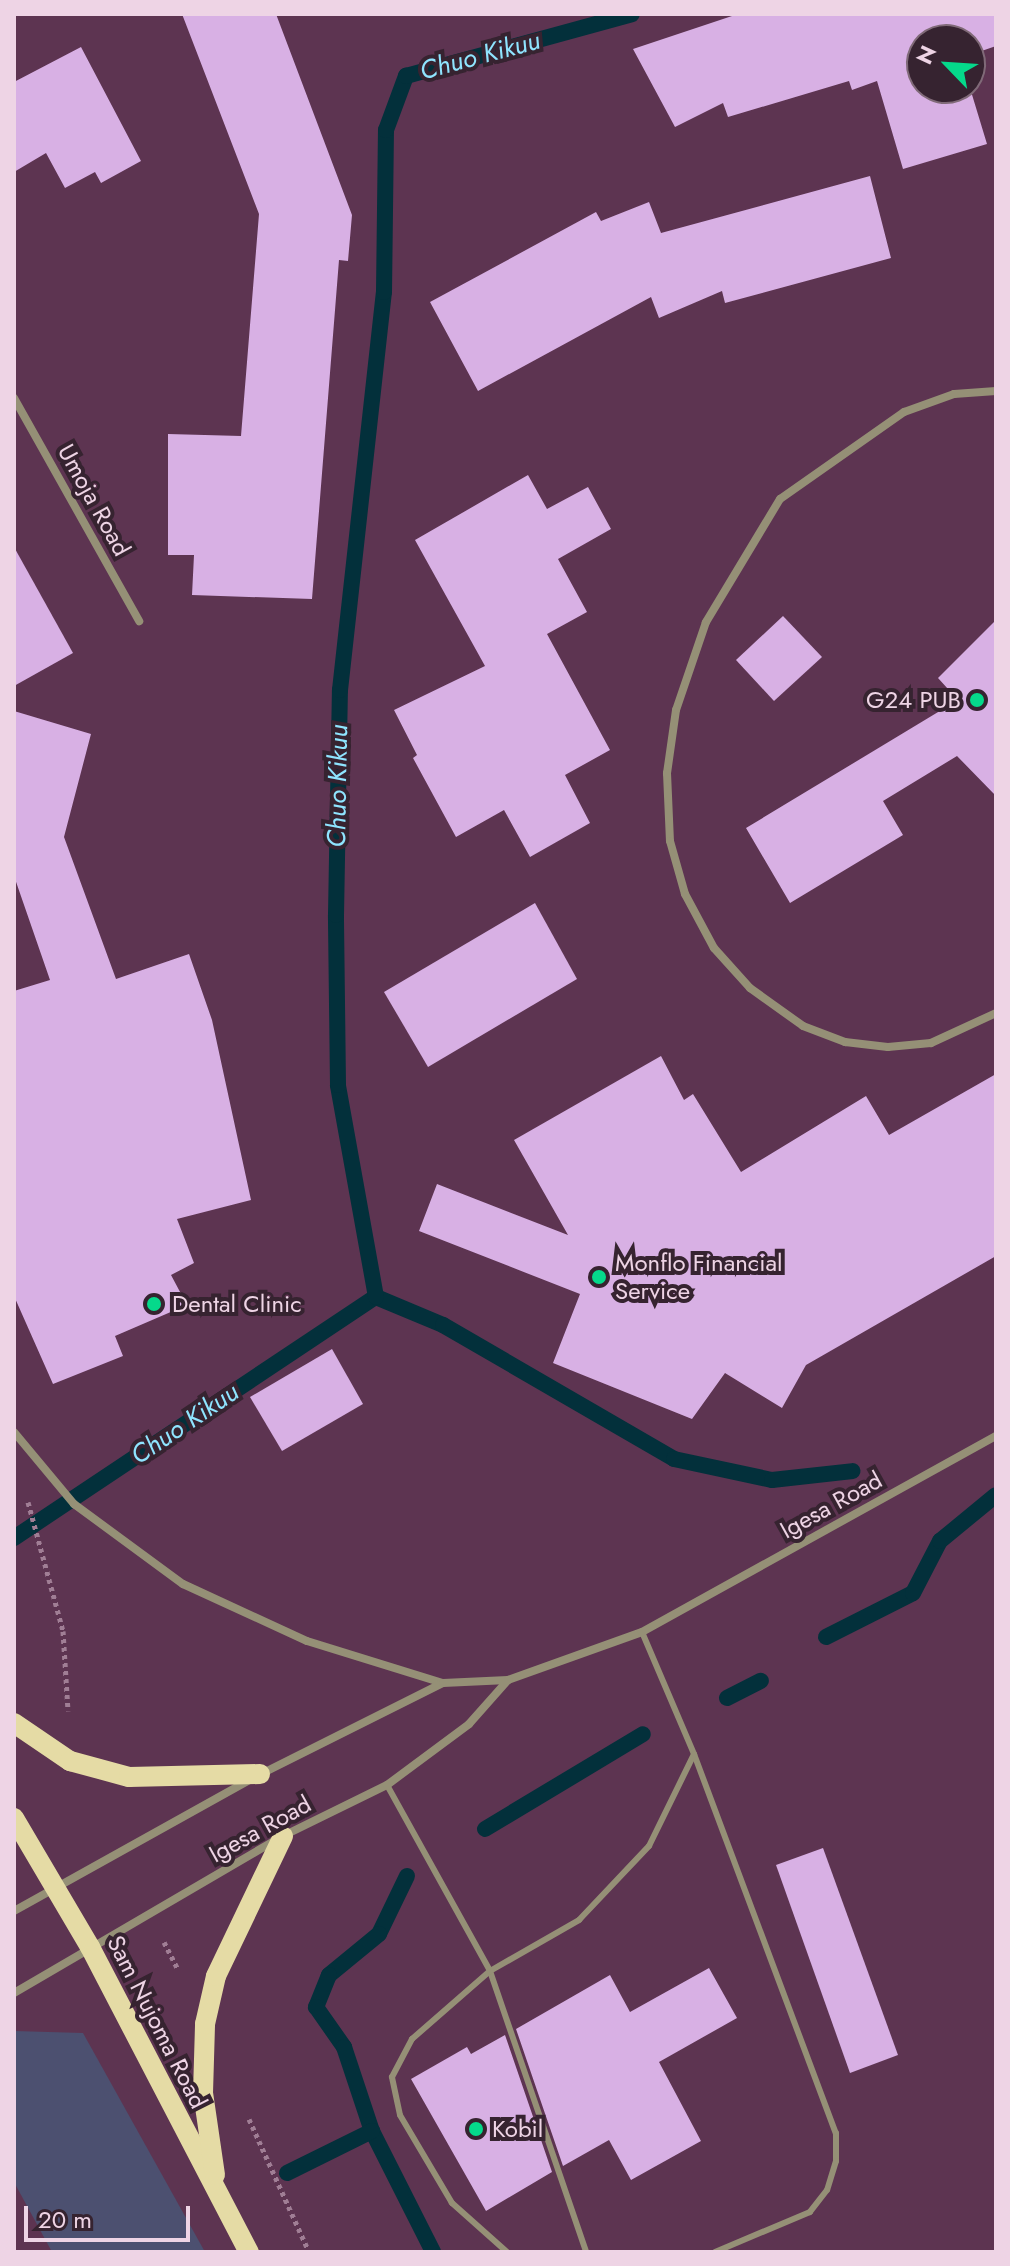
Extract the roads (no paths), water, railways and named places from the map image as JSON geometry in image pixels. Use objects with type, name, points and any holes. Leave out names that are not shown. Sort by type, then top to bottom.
[{"type":"main road","points":[[14,1723],[70,1761],[129,1777],[260,1774]]},
{"type":"main road","name":"Sam Nujoma Road","points":[[14,1818],[90,1947],[249,2252]]},
{"type":"main road","points":[[220,2200],[203,2093],[205,2024],[216,1976],[283,1836]]},
{"type":"street","points":[[996,391],[954,394],[904,412],[780,499],[706,622],[676,710],[667,773],[670,841],[685,894],[714,948],[761,996],[803,1026],[845,1042],[888,1047],[931,1043],[996,1013]]},
{"type":"street","name":"Umoja Road","points":[[14,398],[139,621]]},
{"type":"street","points":[[14,1432],[74,1504],[183,1584],[307,1641],[443,1683]]},
{"type":"street","name":"Igesa Road","points":[[14,1911],[260,1774],[443,1683],[508,1680],[642,1632],[996,1436]]},
{"type":"street","name":"Igesa Road","points":[[14,1993],[283,1836],[387,1785],[469,1724],[508,1680]]},
{"type":"lane","points":[[642,1632],[694,1754],[836,2133],[836,2161],[827,2190],[810,2212],[715,2252]]},
{"type":"lane","points":[[507,2252],[452,2203],[400,2115],[392,2077],[412,2039],[490,1971],[579,1920],[649,1846],[694,1754]]},
{"type":"lane","points":[[387,1785],[490,1971],[586,2252]]},
{"type":"waterway","name":"Chuo Kikuu","points":[[14,1538],[376,1297],[338,1085],[336,915],[340,690],[384,292],[386,130],[406,76],[632,14]]},
{"type":"waterway","points":[[376,1297],[443,1325],[674,1459],[772,1480],[853,1471]]},
{"type":"waterway","points":[[826,1637],[913,1593],[940,1541],[996,1495]]},
{"type":"waterway","points":[[727,1698],[761,1681]]},
{"type":"waterway","points":[[485,1829],[643,1734]]},
{"type":"waterway","points":[[407,1876],[379,1934],[329,1975],[316,2007],[344,2047],[372,2131],[433,2252]]},
{"type":"waterway","points":[[287,2173],[372,2131]]},
{"type":"place","name":"G24 PUB","points":[[977,700]]},
{"type":"place","name":"Monflo Financial Service","points":[[599,1277]]},
{"type":"place","name":"Dental Clinic","points":[[154,1304]]},
{"type":"place","name":"Kobil","points":[[476,2129]]}]
